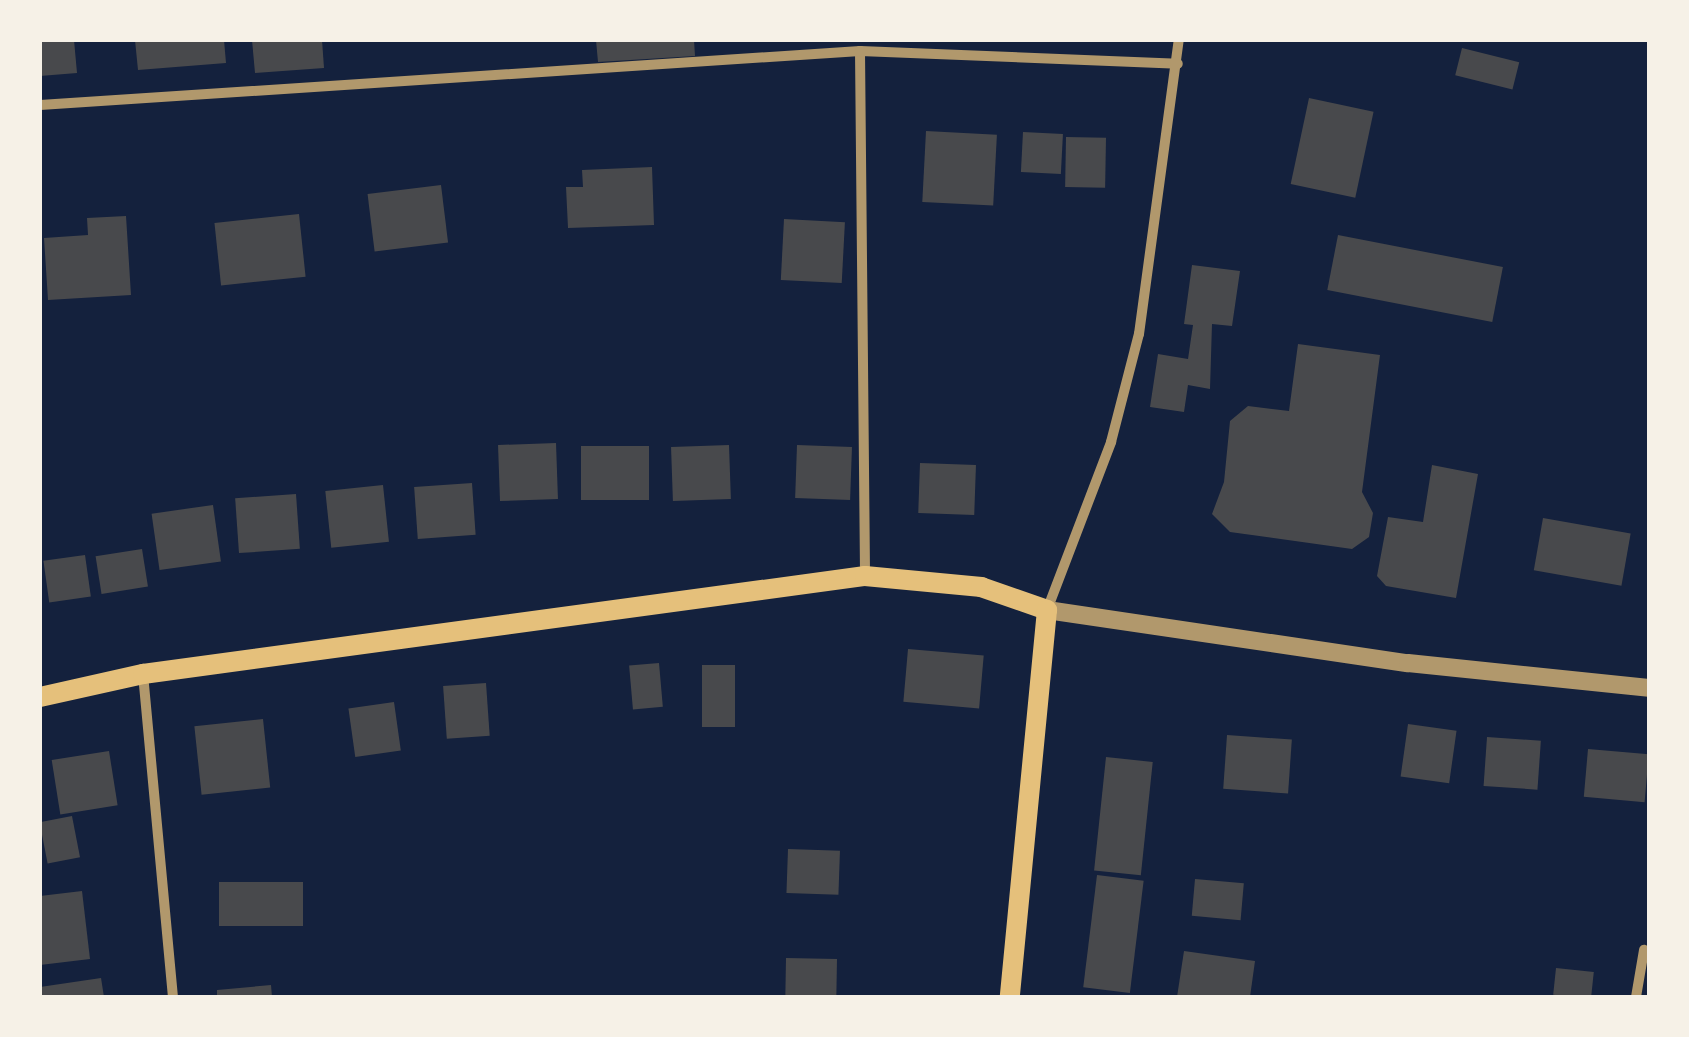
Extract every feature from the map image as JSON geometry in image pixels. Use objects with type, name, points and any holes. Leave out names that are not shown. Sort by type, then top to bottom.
[{"type":"main road","points":[[40,697],[143,674],[865,576],[981,587],[1047,610],[1010,997]]},
{"type":"street","points":[[1179,40],[1140,334],[1111,442],[1047,610],[1408,663],[1649,688]]},
{"type":"street","points":[[40,105],[860,51],[1178,64]]},
{"type":"street","points":[[860,51],[865,576]]},
{"type":"street","points":[[143,674],[173,997]]},
{"type":"street","points":[[1636,997],[1644,950]]},
{"type":"building","points":[[40,40],[74,40],[77,73],[40,76]]},
{"type":"building","points":[[135,40],[224,40],[226,63],[138,70]]},
{"type":"building","points":[[252,40],[322,40],[324,68],[255,73]]},
{"type":"building","points":[[596,40],[694,40],[695,56],[598,62]]},
{"type":"building","points":[[1462,48],[1519,62],[1512,89],[1455,75]]},
{"type":"building","points":[[1309,98],[1374,112],[1355,198],[1291,184]]},
{"type":"building","points":[[926,131],[997,135],[993,206],[922,202]]},
{"type":"building","points":[[1023,132],[1063,134],[1061,174],[1021,172]]},
{"type":"building","points":[[1066,137],[1106,138],[1105,188],[1065,187]]},
{"type":"building","points":[[652,167],[654,225],[568,228],[566,187],[583,187],[582,170]]},
{"type":"building","points":[[441,185],[448,243],[375,252],[368,194]]},
{"type":"building","points":[[299,214],[306,277],[221,286],[214,223]]},
{"type":"building","points":[[126,216],[131,295],[48,300],[44,238],[88,235],[87,218]]},
{"type":"building","points":[[784,219],[845,222],[842,283],[781,280]]},
{"type":"building","points":[[1338,235],[1503,267],[1492,322],[1327,290]]},
{"type":"building","points":[[1192,265],[1240,271],[1232,326],[1212,324],[1210,389],[1188,385],[1184,412],[1150,407],[1158,354],[1188,359],[1193,325],[1184,324]]},
{"type":"building","points":[[1298,344],[1380,355],[1362,492],[1373,513],[1369,537],[1352,549],[1230,532],[1212,514],[1224,482],[1230,421],[1248,406],[1289,411]]},
{"type":"building","points":[[556,443],[558,499],[500,501],[498,445]]},
{"type":"building","points":[[729,445],[731,499],[673,501],[671,447]]},
{"type":"building","points":[[797,445],[852,447],[850,500],[795,498]]},
{"type":"building","points":[[581,446],[649,446],[649,500],[581,500]]},
{"type":"building","points":[[920,463],[976,465],[974,515],[918,513]]},
{"type":"building","points":[[1432,465],[1478,474],[1456,598],[1386,586],[1377,576],[1388,517],[1423,522]]},
{"type":"building","points":[[472,483],[476,535],[418,539],[414,487]]},
{"type":"building","points":[[383,485],[389,542],[331,548],[325,491]]},
{"type":"building","points":[[296,494],[300,549],[239,553],[235,498]]},
{"type":"building","points":[[213,505],[221,561],[160,570],[152,514]]},
{"type":"building","points":[[1543,518],[1631,533],[1621,586],[1534,570]]},
{"type":"building","points":[[142,549],[148,587],[102,594],[96,556]]},
{"type":"building","points":[[85,555],[91,597],[49,602],[43,561]]},
{"type":"building","points":[[908,649],[984,656],[979,708],[903,702]]},
{"type":"building","points":[[659,663],[663,707],[633,709],[629,666]]},
{"type":"building","points":[[702,665],[735,665],[735,727],[702,727]]},
{"type":"building","points":[[486,683],[490,736],[447,739],[443,686]]},
{"type":"building","points":[[394,702],[401,751],[355,757],[348,708]]},
{"type":"building","points":[[263,719],[270,788],[202,795],[194,726]]},
{"type":"building","points":[[1408,724],[1457,731],[1449,783],[1401,776]]},
{"type":"building","points":[[1227,735],[1292,740],[1288,793],[1223,789]]},
{"type":"building","points":[[1487,737],[1541,741],[1537,790],[1484,786]]},
{"type":"building","points":[[1588,749],[1649,754],[1645,802],[1584,797]]},
{"type":"building","points":[[109,751],[118,805],[60,814],[52,760]]},
{"type":"building","points":[[1106,757],[1153,762],[1141,875],[1094,870]]},
{"type":"building","points":[[72,816],[80,857],[48,864],[40,822]]},
{"type":"building","points":[[788,849],[840,851],[838,895],[786,893]]},
{"type":"building","points":[[1097,875],[1144,881],[1130,993],[1083,987]]},
{"type":"building","points":[[1195,879],[1244,883],[1241,920],[1192,916]]},
{"type":"building","points":[[219,882],[303,882],[303,926],[219,926]]},
{"type":"building","points":[[82,891],[90,959],[40,965],[40,896]]},
{"type":"building","points":[[1184,951],[1255,961],[1250,997],[1177,997]]},
{"type":"building","points":[[786,958],[837,959],[836,997],[785,997]]},
{"type":"building","points":[[1556,968],[1594,972],[1591,997],[1553,995]]},
{"type":"building","points":[[101,978],[104,997],[40,997],[40,987]]},
{"type":"building","points":[[271,985],[272,997],[217,997],[217,990]]}]
